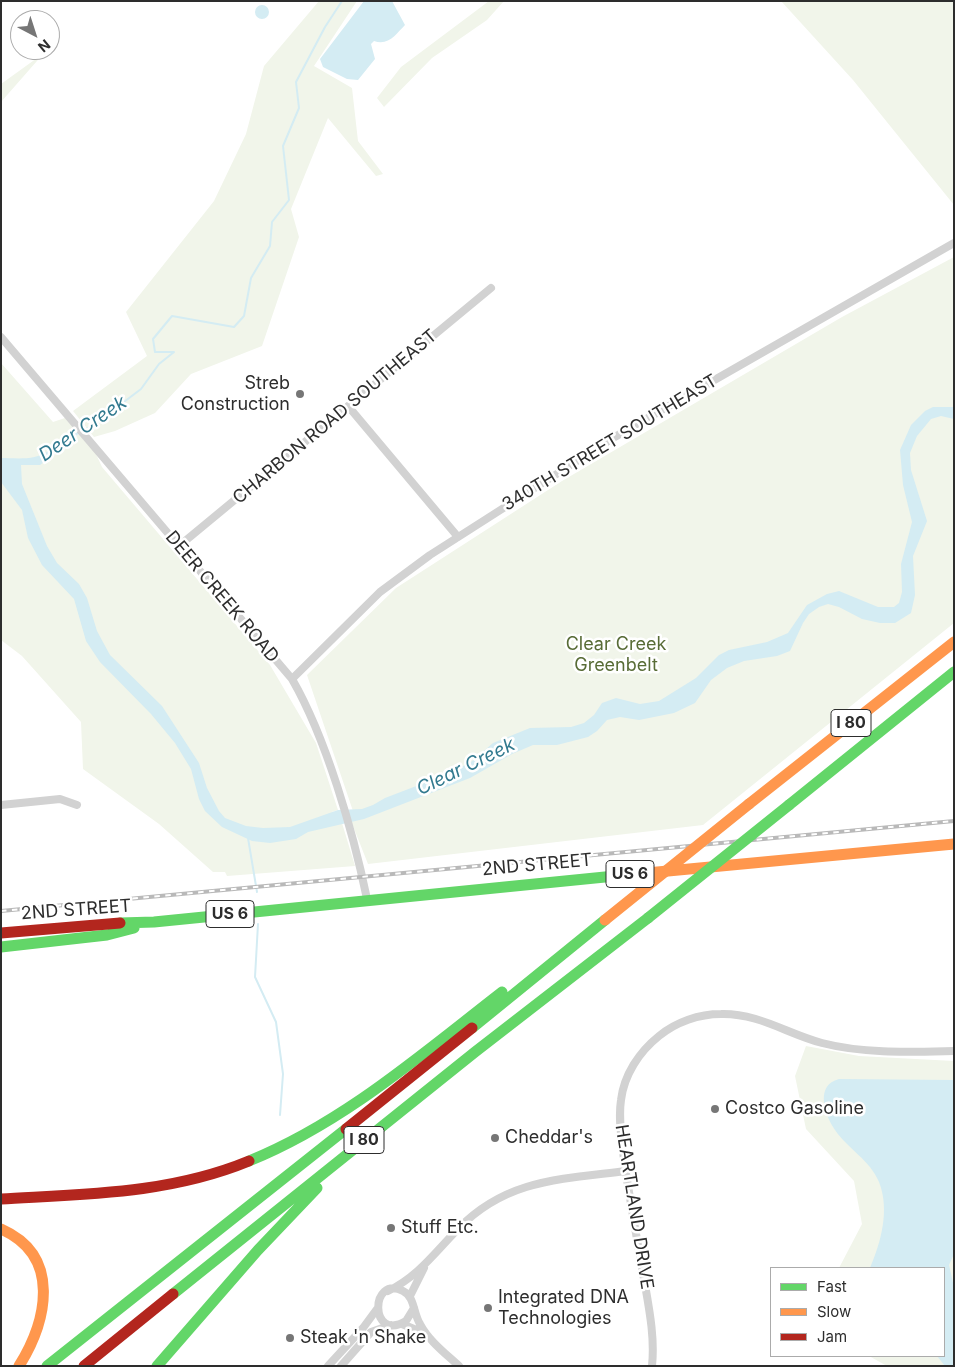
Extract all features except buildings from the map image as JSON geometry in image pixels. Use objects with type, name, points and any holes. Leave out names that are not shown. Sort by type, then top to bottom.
[{"type":"main road","name":"I 80","points":[[46,1366],[229,1223],[749,804],[954,642]]},
{"type":"main road","name":"I 80","points":[[84,1366],[408,1105],[648,918],[954,672]]},
{"type":"main road","name":"2ND STREET","points":[[1,934],[111,923],[154,922],[954,844]]},
{"type":"main road","name":"2ND STREET","points":[[1,947],[107,935],[154,922]]},
{"type":"main road","points":[[1,1199],[112,1193],[155,1188],[210,1176],[264,1156],[324,1122],[394,1074],[513,984],[548,967]]},
{"type":"main road","points":[[157,1366],[288,1217],[408,1105]]},
{"type":"main road","points":[[1,1229],[14,1236],[29,1251],[41,1269],[46,1291],[41,1323],[18,1366]]},
{"type":"street","name":"340TH STREET SOUTHEAST","points":[[292,678],[380,592],[458,537],[613,438],[954,243]]},
{"type":"street","name":"CHARBON ROAD SOUTHEAST","points":[[179,546],[491,288]]},
{"type":"street","name":"DEER CREEK ROAD","points":[[1,336],[292,678],[318,734],[338,793],[367,900]]},
{"type":"street","points":[[348,406],[458,537]]},
{"type":"street","points":[[1,805],[60,799],[77,805]]},
{"type":"street","name":"HEARTLAND DRIVE","points":[[652,1366],[653,1341],[649,1307],[626,1171],[620,1114],[621,1099],[628,1076],[634,1064],[653,1041],[686,1021],[710,1015],[736,1014],[761,1020],[796,1035],[840,1048],[954,1051]]},
{"type":"street","points":[[328,1366],[363,1328],[377,1309],[380,1298],[388,1291],[403,1284],[425,1266],[459,1228],[501,1196],[543,1182],[626,1171]]},
{"type":"street","points":[[410,1296],[425,1266]]},
{"type":"street","points":[[388,1291],[400,1290],[410,1296],[426,1334],[459,1366]]},
{"type":"street","points":[[402,1324],[410,1318],[414,1308]]},
{"type":"street","points":[[377,1309],[381,1319],[390,1325]]},
{"type":"street","points":[[341,1366],[370,1332],[390,1325],[402,1324],[426,1334]]},
{"type":"green space","points":[[319,1],[357,1],[314,66],[352,88],[358,141],[383,174],[376,176],[328,118],[291,209],[299,237],[262,346],[191,374],[155,413],[115,431],[94,437],[73,411],[147,356],[126,312],[214,201],[246,134],[264,66]]},
{"type":"green space","points":[[489,1],[504,1],[487,20],[432,58],[384,107],[377,98],[401,67]]},
{"type":"green space","points":[[781,1],[954,1],[954,205],[853,80]]},
{"type":"green space","points":[[34,60],[38,60],[1,102],[1,84]]},
{"type":"green space","name":"Clear Creek Greenbelt","points":[[954,257],[954,623],[703,825],[368,864],[351,821],[356,820],[307,675],[396,588],[562,481],[842,317]]},
{"type":"green space","points":[[1,363],[53,422],[65,418],[76,430],[68,433],[68,440],[79,434],[96,454],[102,467],[270,665],[316,743],[338,810],[332,812],[336,824],[342,823],[355,866],[227,876],[225,872],[213,872],[159,824],[83,769],[81,722],[22,656],[1,640]]},
{"type":"green space","points":[[806,1046],[859,1056],[954,1061],[954,1366],[887,1366],[871,1357],[945,1357],[945,1267],[840,1267],[862,1224],[854,1181],[806,1129],[795,1076]]},
{"type":"water","points":[[364,1],[392,1],[405,25],[388,41],[374,41],[371,44],[375,59],[358,80],[347,79],[323,67],[320,59]]},
{"type":"water","points":[[259,5],[265,5],[269,12],[265,19],[259,19],[255,15],[255,9]]},
{"type":"water","name":"Clear Creek","points":[[933,407],[954,407],[954,419],[941,416],[931,419],[917,436],[910,453],[911,470],[927,521],[913,556],[915,595],[911,613],[895,623],[880,623],[862,619],[839,607],[828,604],[819,607],[809,614],[803,623],[790,651],[777,656],[744,661],[727,668],[711,680],[695,703],[674,713],[639,720],[620,717],[607,720],[597,731],[588,737],[557,745],[533,745],[512,754],[470,778],[364,819],[308,832],[296,839],[270,843],[252,841],[222,827],[205,811],[199,799],[191,769],[175,743],[151,714],[100,662],[86,641],[74,599],[42,565],[28,538],[22,510],[1,482],[1,458],[25,458],[43,454],[63,437],[76,430],[79,434],[63,442],[58,451],[40,465],[21,465],[22,484],[47,546],[57,563],[79,584],[87,598],[97,631],[110,655],[162,706],[199,763],[207,788],[219,811],[225,818],[246,826],[263,828],[290,827],[338,810],[362,809],[373,805],[385,798],[445,775],[471,762],[493,743],[530,728],[571,727],[584,723],[594,715],[602,703],[616,698],[640,704],[659,701],[696,678],[719,655],[729,650],[767,642],[788,633],[807,605],[827,594],[839,591],[878,607],[894,607],[899,603],[902,592],[901,564],[912,522],[903,485],[900,450],[911,425],[925,411]]},
{"type":"water","points":[[839,1079],[954,1080],[954,1254],[949,1265],[954,1287],[954,1366],[945,1366],[938,1357],[945,1357],[945,1267],[870,1267],[878,1248],[883,1226],[884,1204],[882,1193],[879,1182],[870,1167],[840,1137],[831,1123],[825,1108],[824,1094],[831,1082]]},
{"type":"waterway","name":"Deer Creek","points":[[83,430],[91,427],[141,389],[159,364],[174,352],[155,352],[153,339],[172,316],[234,327],[244,316],[251,278],[270,246],[272,222],[289,200],[283,146],[299,108],[296,82],[325,27],[342,1]]},
{"type":"waterway","points":[[248,838],[257,892]]},
{"type":"waterway","points":[[258,924],[255,977],[276,1022],[283,1074],[280,1115]]},
{"type":"railway","points":[[1,911],[954,821]]},
{"type":"traffic: fast","points":[[789,805],[954,672]]},
{"type":"traffic: fast","points":[[648,918],[789,805]]},
{"type":"traffic: fast","points":[[120,923],[154,922],[615,876]]},
{"type":"traffic: fast","points":[[173,1294],[475,1052],[648,918]]},
{"type":"traffic: fast","points":[[472,1028],[605,920]]},
{"type":"traffic: fast","points":[[1,947],[107,935],[134,928]]},
{"type":"traffic: fast","points":[[249,1161],[317,1127],[381,1086],[502,992]]},
{"type":"traffic: fast","points":[[47,1366],[346,1129]]},
{"type":"traffic: fast","points":[[157,1366],[258,1250],[317,1188]]},
{"type":"traffic: slow","points":[[749,804],[954,642]]},
{"type":"traffic: slow","points":[[605,920],[749,804]]},
{"type":"traffic: slow","points":[[615,876],[954,844]]},
{"type":"traffic: slow","points":[[1,1229],[20,1241],[33,1255],[41,1272],[42,1310],[37,1329],[19,1366]]},
{"type":"traffic: jam","points":[[1,933],[120,923]]},
{"type":"traffic: jam","points":[[346,1129],[472,1028]]},
{"type":"traffic: jam","points":[[1,1199],[96,1193],[158,1186],[219,1172],[249,1161]]},
{"type":"traffic: jam","points":[[84,1366],[173,1294]]},
{"type":"place","name":"Streb Construction","points":[[300,394]]},
{"type":"place","name":"Costco Gasoline","points":[[715,1109]]},
{"type":"place","name":"Cheddar's","points":[[495,1138]]},
{"type":"place","name":"Stuff Etc.","points":[[391,1228]]},
{"type":"place","name":"Integrated DNA Technologies","points":[[488,1308]]},
{"type":"place","name":"Steak 'n Shake","points":[[290,1338]]}]
